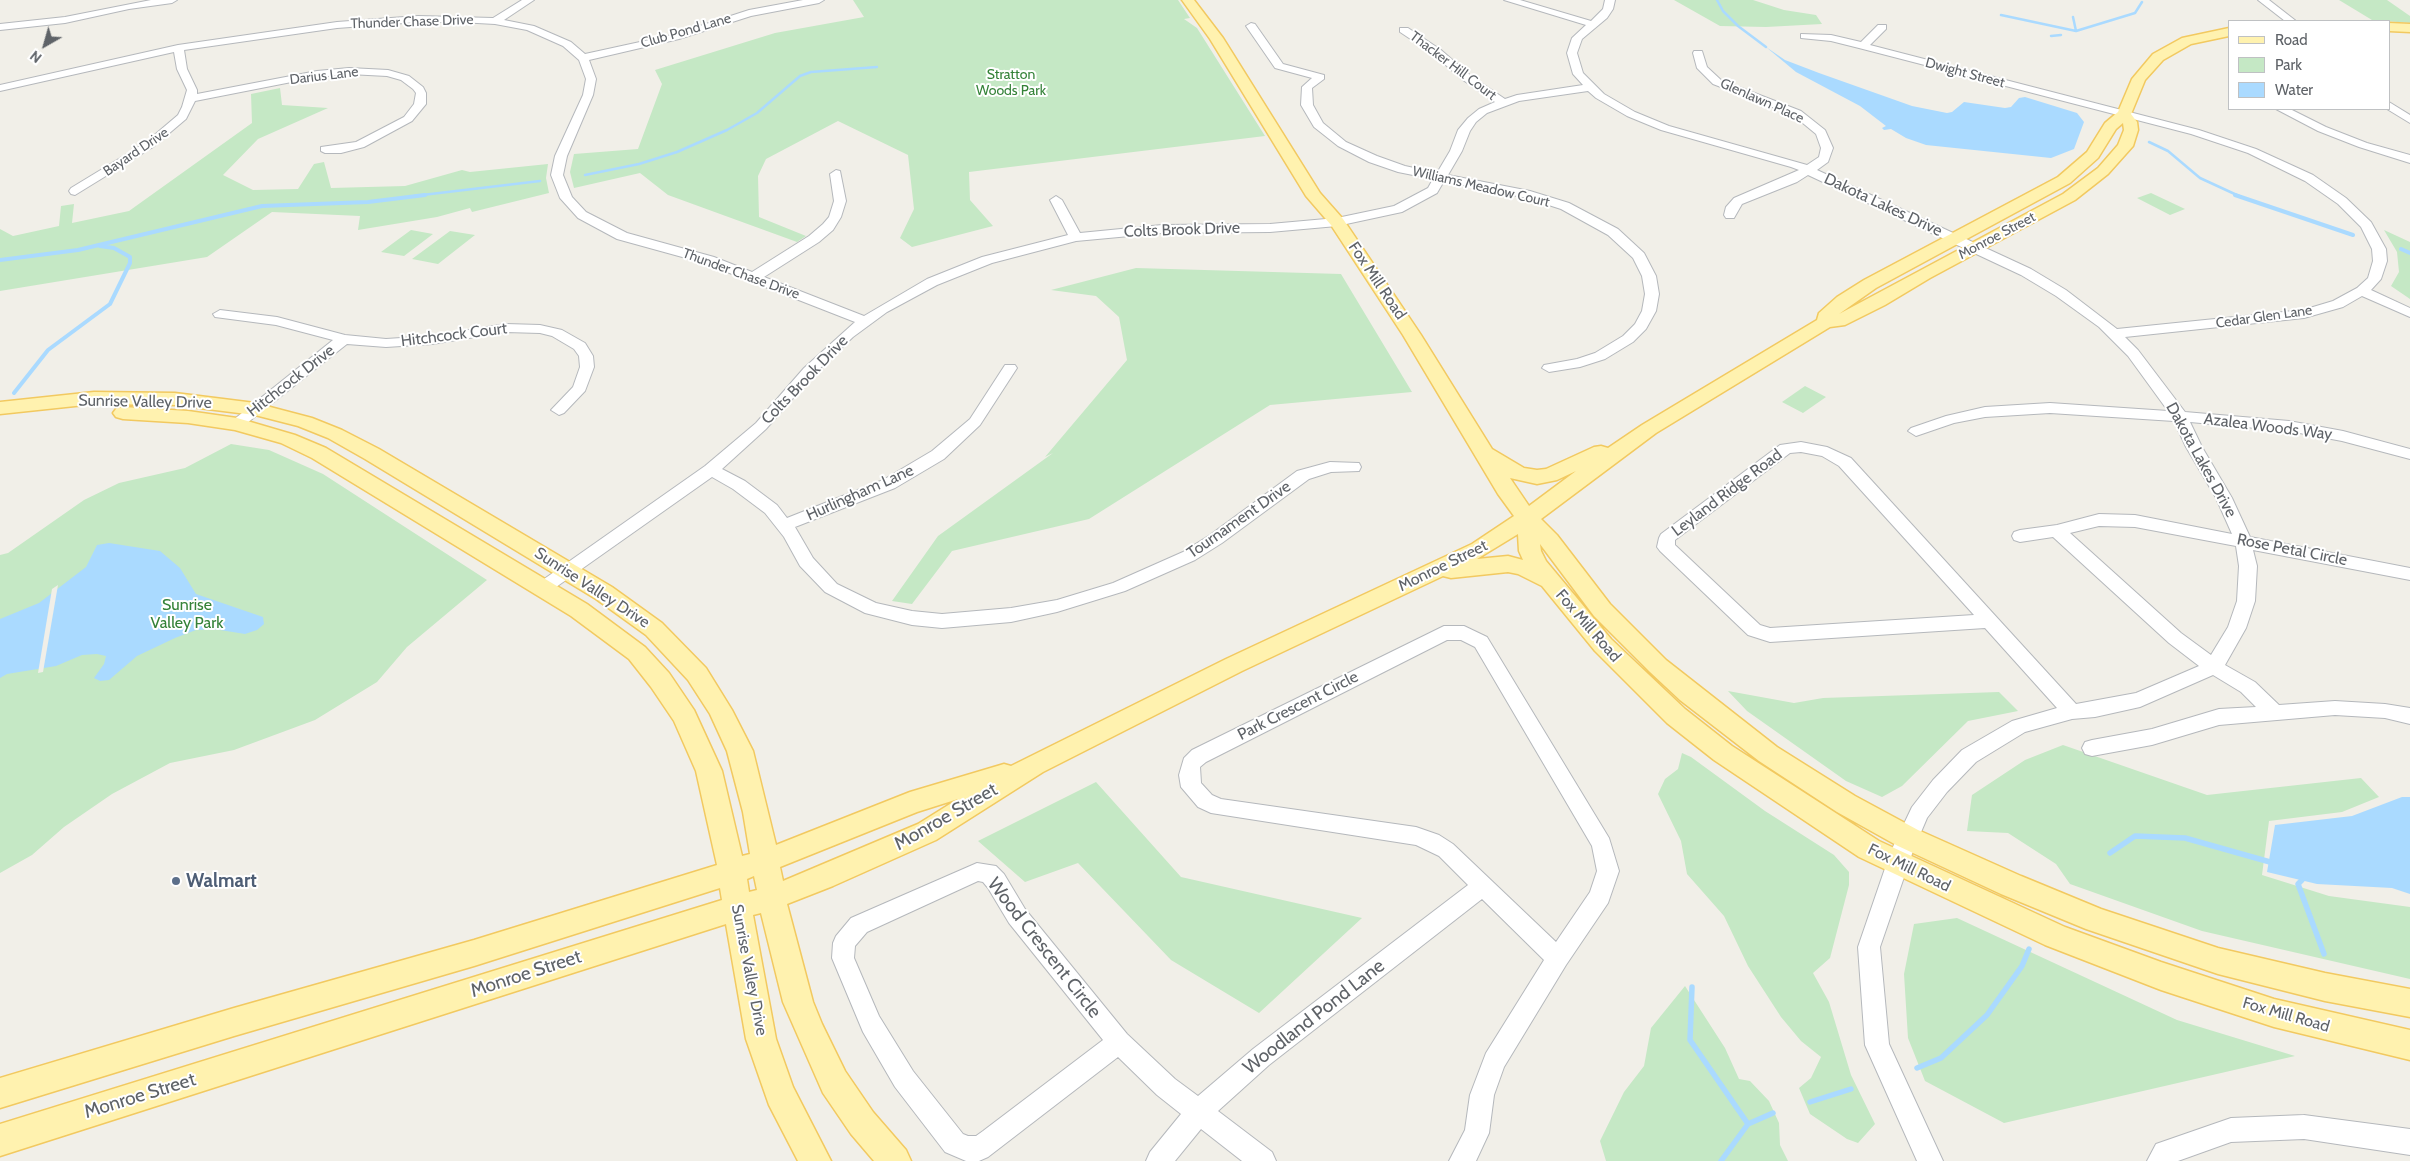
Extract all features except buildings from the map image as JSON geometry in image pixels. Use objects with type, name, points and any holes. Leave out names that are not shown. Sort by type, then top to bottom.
[{"type":"main road","name":"Fox Mill Road","points":[[1188,0],[1216,38],[1314,196],[1337,222],[1416,341],[1509,494],[1527,518],[1549,540],[1608,616],[1689,693],[1727,724],[1807,780],[1846,804],[1903,851],[2055,936],[2161,976],[2274,1013],[2410,1045]]},
{"type":"main road","name":"Fox Mill Road","points":[[1203,0],[1331,199],[1337,222]]},
{"type":"main road","points":[[2390,27],[2410,28]]},
{"type":"main road","name":"Monroe Street","points":[[1826,322],[1825,317],[1843,301],[1892,271],[1957,239],[2054,187],[2075,172],[2093,155],[2115,120],[2124,114],[2139,79],[2158,57],[2188,41],[2228,32]]},
{"type":"main road","name":"Monroe Street","points":[[0,1140],[772,897],[823,878],[927,832],[1034,765],[1234,665],[1431,573],[1480,548],[1527,518],[1601,462],[1649,429],[1826,322],[1839,321],[1879,301],[2049,209],[2093,180],[2125,146],[2131,130],[2130,122],[2124,114]]},
{"type":"main road","name":"Sunrise Valley Drive","points":[[0,408],[69,400],[129,398],[199,401],[255,409],[305,422],[354,444],[568,570],[621,604],[654,629],[684,658],[705,686],[720,710],[740,751],[751,789],[789,974],[817,1048],[848,1103],[895,1161]]},
{"type":"main road","name":"Sunrise Valley Drive","points":[[0,422],[55,416],[117,413],[188,417],[237,424],[279,436],[320,453],[543,588],[624,642],[650,667],[673,697],[694,734],[709,771],[720,810],[754,1005],[769,1067],[792,1121],[815,1161]]},
{"type":"main road","points":[[1482,449],[1518,474],[1537,477],[1550,475],[1649,429]]},
{"type":"main road","name":"Fox Mill Road","points":[[1527,518],[1530,551],[1537,565],[1603,645],[1684,722],[1723,753],[1869,850],[1903,851],[2011,885],[2096,920],[2218,961],[2325,987],[2410,1003]]},
{"type":"main road","points":[[1431,573],[1508,564],[1532,571],[1552,584]]},
{"type":"main road","name":"Monroe Street","points":[[0,1093],[234,1022],[474,953],[732,872],[766,861],[910,803],[1034,765]]},
{"type":"street","points":[[0,28],[65,20],[129,6],[172,0]]},
{"type":"street","points":[[494,21],[529,0]]},
{"type":"street","name":"Club Pond Lane","points":[[583,58],[675,37],[746,8],[819,0]]},
{"type":"street","points":[[1509,0],[1592,24]]},
{"type":"street","name":"Dakota Lakes Drive","points":[[1610,0],[1608,9],[1577,38],[1572,53],[1578,74],[1590,87],[1617,107],[1664,128],[1764,154],[1808,170],[1976,248],[2026,272],[2061,293],[2115,334],[2134,352],[2180,417],[2194,447],[2224,498],[2243,540],[2248,566],[2246,601],[2238,628],[2214,667]]},
{"type":"street","points":[[2263,0],[2289,20]]},
{"type":"street","name":"Thunder Chase Drive","points":[[0,88],[178,48],[283,31],[372,22],[435,18],[494,21],[545,33],[568,44],[583,58],[589,70],[590,87],[561,156],[557,175],[561,190],[572,207],[594,223],[622,236],[695,255],[865,320]]},
{"type":"street","name":"Williams Meadow Court","points":[[1251,26],[1279,66],[1320,77],[1307,87],[1307,105],[1318,125],[1342,144],[1373,159],[1442,178],[1530,195],[1576,211],[1613,232],[1639,256],[1646,270],[1652,294],[1652,303],[1641,326],[1628,339],[1600,356],[1580,363],[1549,368]]},
{"type":"street","points":[[1863,46],[1882,28]]},
{"type":"street","name":"Thacker Hill Court","points":[[1404,30],[1437,52],[1467,78],[1502,102]]},
{"type":"street","name":"Dwight Street","points":[[1806,36],[1831,38],[2124,114]]},
{"type":"street","points":[[178,48],[182,69],[192,90],[192,98]]},
{"type":"street","name":"Glenlawn Place","points":[[1698,53],[1702,68],[1717,82],[1737,92],[1791,110],[1813,124],[1821,132],[1827,148],[1826,156],[1808,170]]},
{"type":"street","name":"Darius Lane","points":[[192,98],[317,74],[349,71],[388,73],[405,78],[418,87],[421,93],[420,104],[412,115],[398,126],[360,145],[341,149],[325,149]]},
{"type":"street","name":"Colts Brook Drive","points":[[543,588],[710,470],[761,426],[827,352],[865,320],[909,293],[962,269],[1019,250],[1076,237],[1153,229],[1270,228],[1337,222],[1376,215],[1408,205],[1433,190],[1442,178],[1468,125],[1483,111],[1502,102],[1534,94],[1590,87]]},
{"type":"street","name":"Bayard Drive","points":[[75,191],[165,134],[182,117],[192,98]]},
{"type":"street","points":[[2390,106],[2410,120]]},
{"type":"street","points":[[2284,110],[2347,139],[2410,159]]},
{"type":"street","name":"Cedar Glen Lane","points":[[2115,334],[2304,314],[2338,304],[2362,291],[2378,273],[2379,249],[2366,225],[2342,201],[2308,178],[2252,151],[2195,132],[2124,114]]},
{"type":"street","points":[[1730,215],[1732,207],[1738,201],[1793,179],[1808,170]]},
{"type":"street","points":[[754,277],[814,239],[828,227],[835,217],[840,201],[836,174]]},
{"type":"street","points":[[1056,200],[1076,237]]},
{"type":"street","points":[[2362,291],[2410,313]]},
{"type":"street","name":"Hitchcock Court","points":[[220,314],[277,321],[344,339],[406,343],[521,328],[557,333],[580,346],[586,356],[588,367],[580,388],[558,410]]},
{"type":"street","name":"Hitchcock Drive","points":[[237,424],[344,339]]},
{"type":"street","name":"Hurlingham Lane","points":[[785,525],[889,484],[938,454],[975,422],[1010,368]]},
{"type":"street","name":"Azalea Woods Way","points":[[1916,431],[1951,419],[1984,412],[2088,408],[2289,426],[2343,436],[2410,454]]},
{"type":"street","name":"Leyland Ridge Road","points":[[1987,621],[1770,635],[1754,630],[1666,547],[1667,538],[1786,449],[1801,447],[1828,452],[1845,462],[1987,621],[2072,712]]},
{"type":"street","name":"Tournament Drive","points":[[710,470],[755,496],[785,525],[806,562],[816,574],[849,599],[871,608],[912,618],[970,620],[1011,615],[1057,606],[1119,587],[1196,552],[1303,475],[1330,467],[1352,467]]},
{"type":"street","name":"Rose Petal Circle","points":[[2020,536],[2057,531],[2099,520],[2135,521],[2243,540],[2410,574]]},
{"type":"street","points":[[2057,531],[2175,638],[2214,667],[2248,687],[2274,712]]},
{"type":"street","name":"Park Crescent Circle","points":[[1462,1161],[1477,1133],[1482,1095],[1494,1061],[1558,958],[1600,896],[1608,871],[1607,859],[1602,844],[1481,642],[1472,636],[1454,631],[1444,633],[1199,756],[1191,764],[1189,775],[1191,787],[1205,801],[1218,807],[1416,836],[1432,842],[1446,850],[1482,887],[1558,958]]},
{"type":"street","points":[[1930,1161],[1876,1045],[1869,947],[1903,851],[1919,813],[1940,786],[1969,756],[2019,726],[2072,712],[2140,700],[2214,667]]},
{"type":"street","points":[[2092,748],[2152,737],[2219,717],[2335,708],[2385,711],[2410,716]]},
{"type":"street","name":"Wood Crescent Circle","points":[[1119,1042],[992,1140],[979,1148],[967,1149],[954,1143],[904,1078],[876,1032],[844,958],[844,943],[859,926],[961,878],[976,872],[988,873],[996,881],[1018,916],[1119,1042],[1198,1113]]},
{"type":"street","name":"Woodland Pond Lane","points":[[1160,1161],[1198,1113],[1261,1057],[1330,1002],[1482,887]]},
{"type":"street","points":[[1198,1113],[1263,1161]]},
{"type":"street","points":[[2160,1161],[2165,1153],[2231,1130],[2304,1127],[2410,1142]]},
{"type":"green space","name":"Stratton Woods Park","points":[[853,0],[1178,0],[1190,18],[1184,19],[1197,28],[1265,136],[969,172],[970,200],[993,226],[912,247],[900,238],[914,209],[908,155],[838,121],[766,159],[758,176],[759,217],[806,236],[797,242],[668,195],[640,173],[574,188],[570,172],[574,154],[638,149],[662,84],[655,70],[775,33],[864,17]]},
{"type":"green space","points":[[1674,0],[1753,0],[1784,10],[1816,15],[1822,24],[1766,27],[1720,26]]},
{"type":"green space","points":[[2339,0],[2387,0],[2410,16],[2410,23],[2372,20]]},
{"type":"green space","points":[[280,88],[282,105],[328,108],[258,139],[223,175],[253,190],[298,189],[314,164],[324,162],[331,188],[405,186],[462,170],[470,172],[548,164],[546,178],[549,193],[472,212],[470,208],[437,217],[358,230],[360,216],[272,212],[207,257],[0,291],[0,229],[13,236],[59,226],[61,206],[74,204],[72,223],[129,211],[252,123],[251,94]]},
{"type":"green space","points":[[2151,193],[2185,209],[2170,215],[2137,198]]},
{"type":"green space","points":[[411,230],[433,234],[404,256],[381,252]]},
{"type":"green space","points":[[2384,230],[2410,242],[2410,299],[2391,286],[2399,272],[2397,252]]},
{"type":"green space","points":[[450,231],[475,235],[438,264],[412,259]]},
{"type":"green space","points":[[1136,268],[1341,274],[1412,392],[1270,405],[1089,519],[952,551],[912,604],[892,601],[938,536],[1053,453],[1045,457],[1127,360],[1119,317],[1096,296],[1051,290]]},
{"type":"green space","points":[[1805,386],[1826,397],[1803,413],[1782,402]]},
{"type":"green space","name":"Sunrise Valley Park","points":[[231,444],[269,450],[323,474],[487,580],[407,647],[377,682],[315,720],[234,750],[170,763],[112,794],[64,827],[32,855],[0,873],[0,555],[8,553],[84,500],[119,483],[185,468]]},
{"type":"green space","points":[[1728,691],[1794,703],[1823,698],[1999,692],[2018,711],[1968,721],[1902,786],[1882,797],[1846,781],[1747,711]]},
{"type":"green space","points":[[2063,745],[2207,795],[2361,778],[2379,797],[2342,812],[2269,821],[2262,875],[2329,896],[2410,907],[2410,979],[2202,931],[2070,884],[2056,864],[2008,833],[1967,831],[1972,795],[2025,760]]},
{"type":"green space","points":[[1682,753],[1691,757],[1765,811],[1834,855],[1849,872],[1849,885],[1830,958],[1813,973],[1829,1002],[1851,1075],[1875,1124],[1858,1143],[1847,1139],[1810,1114],[1799,1088],[1811,1078],[1821,1057],[1801,1041],[1781,1017],[1748,966],[1724,916],[1687,874],[1681,841],[1658,794],[1665,779],[1678,769]]},
{"type":"green space","points":[[1096,782],[1181,877],[1362,918],[1259,1013],[1171,960],[1078,863],[1025,882],[978,841]]},
{"type":"green space","points":[[1957,918],[2177,1020],[2295,1056],[2004,1123],[1925,1081],[1908,1038],[1904,974],[1914,924]]},
{"type":"green space","points":[[1685,986],[1725,1048],[1739,1079],[1750,1081],[1769,1101],[1779,1123],[1780,1145],[1788,1161],[1606,1161],[1600,1141],[1624,1092],[1644,1066],[1651,1028]]},
{"type":"water","points":[[1766,47],[1785,60],[1912,106],[1947,113],[1952,112],[1964,102],[2005,108],[2011,107],[2019,98],[2025,97],[2077,113],[2084,122],[2074,149],[2051,158],[1926,145],[1906,138],[1891,129],[1884,130],[1882,128],[1886,126],[1860,106],[1796,72]]},
{"type":"water","points":[[109,543],[160,551],[180,568],[196,594],[263,617],[264,624],[257,630],[245,634],[214,629],[196,630],[137,656],[109,680],[100,681],[94,678],[104,664],[106,656],[97,654],[82,655],[56,666],[7,674],[0,678],[0,619],[39,603],[86,567],[97,545]]},
{"type":"water","points":[[2402,797],[2410,797],[2410,894],[2392,888],[2317,884],[2267,872],[2275,825],[2352,816]]},
{"type":"pier","points":[[58,585],[43,672],[38,673],[52,589]]},
{"type":"waterway","points":[[1717,0],[1723,11],[1738,26],[1766,47]]},
{"type":"waterway","points":[[2076,31],[2135,13],[2142,2]]},
{"type":"waterway","points":[[2001,15],[2076,31]]},
{"type":"waterway","points":[[2073,17],[2076,31]]},
{"type":"waterway","points":[[2051,36],[2061,35]]},
{"type":"waterway","points":[[585,175],[639,164],[677,152],[727,130],[757,113],[800,76],[811,72],[877,67]]},
{"type":"waterway","points":[[2149,142],[2168,151],[2200,178],[2239,196]]},
{"type":"waterway","points":[[414,196],[540,181]]},
{"type":"waterway","points":[[0,260],[78,250],[262,206],[368,202],[425,195]]},
{"type":"waterway","points":[[2235,195],[2353,235]]},
{"type":"waterway","points":[[14,393],[48,350],[110,304],[130,263],[130,257],[114,248],[100,246]]},
{"type":"waterway","points":[[2401,249],[2410,253]]},
{"type":"waterway","points":[[2110,853],[2135,836],[2185,838],[2270,862]]},
{"type":"waterway","points":[[2302,880],[2298,884],[2324,954]]},
{"type":"waterway","points":[[1917,1068],[1941,1058],[1987,1015],[2022,966],[2029,949]]},
{"type":"waterway","points":[[1692,987],[1690,1040],[1748,1124]]},
{"type":"waterway","points":[[1810,1102],[1851,1089]]},
{"type":"waterway","points":[[1748,1124],[1773,1113]]},
{"type":"waterway","points":[[1721,1161],[1748,1124]]},
{"type":"place","name":"Walmart","points":[[176,881]]}]
